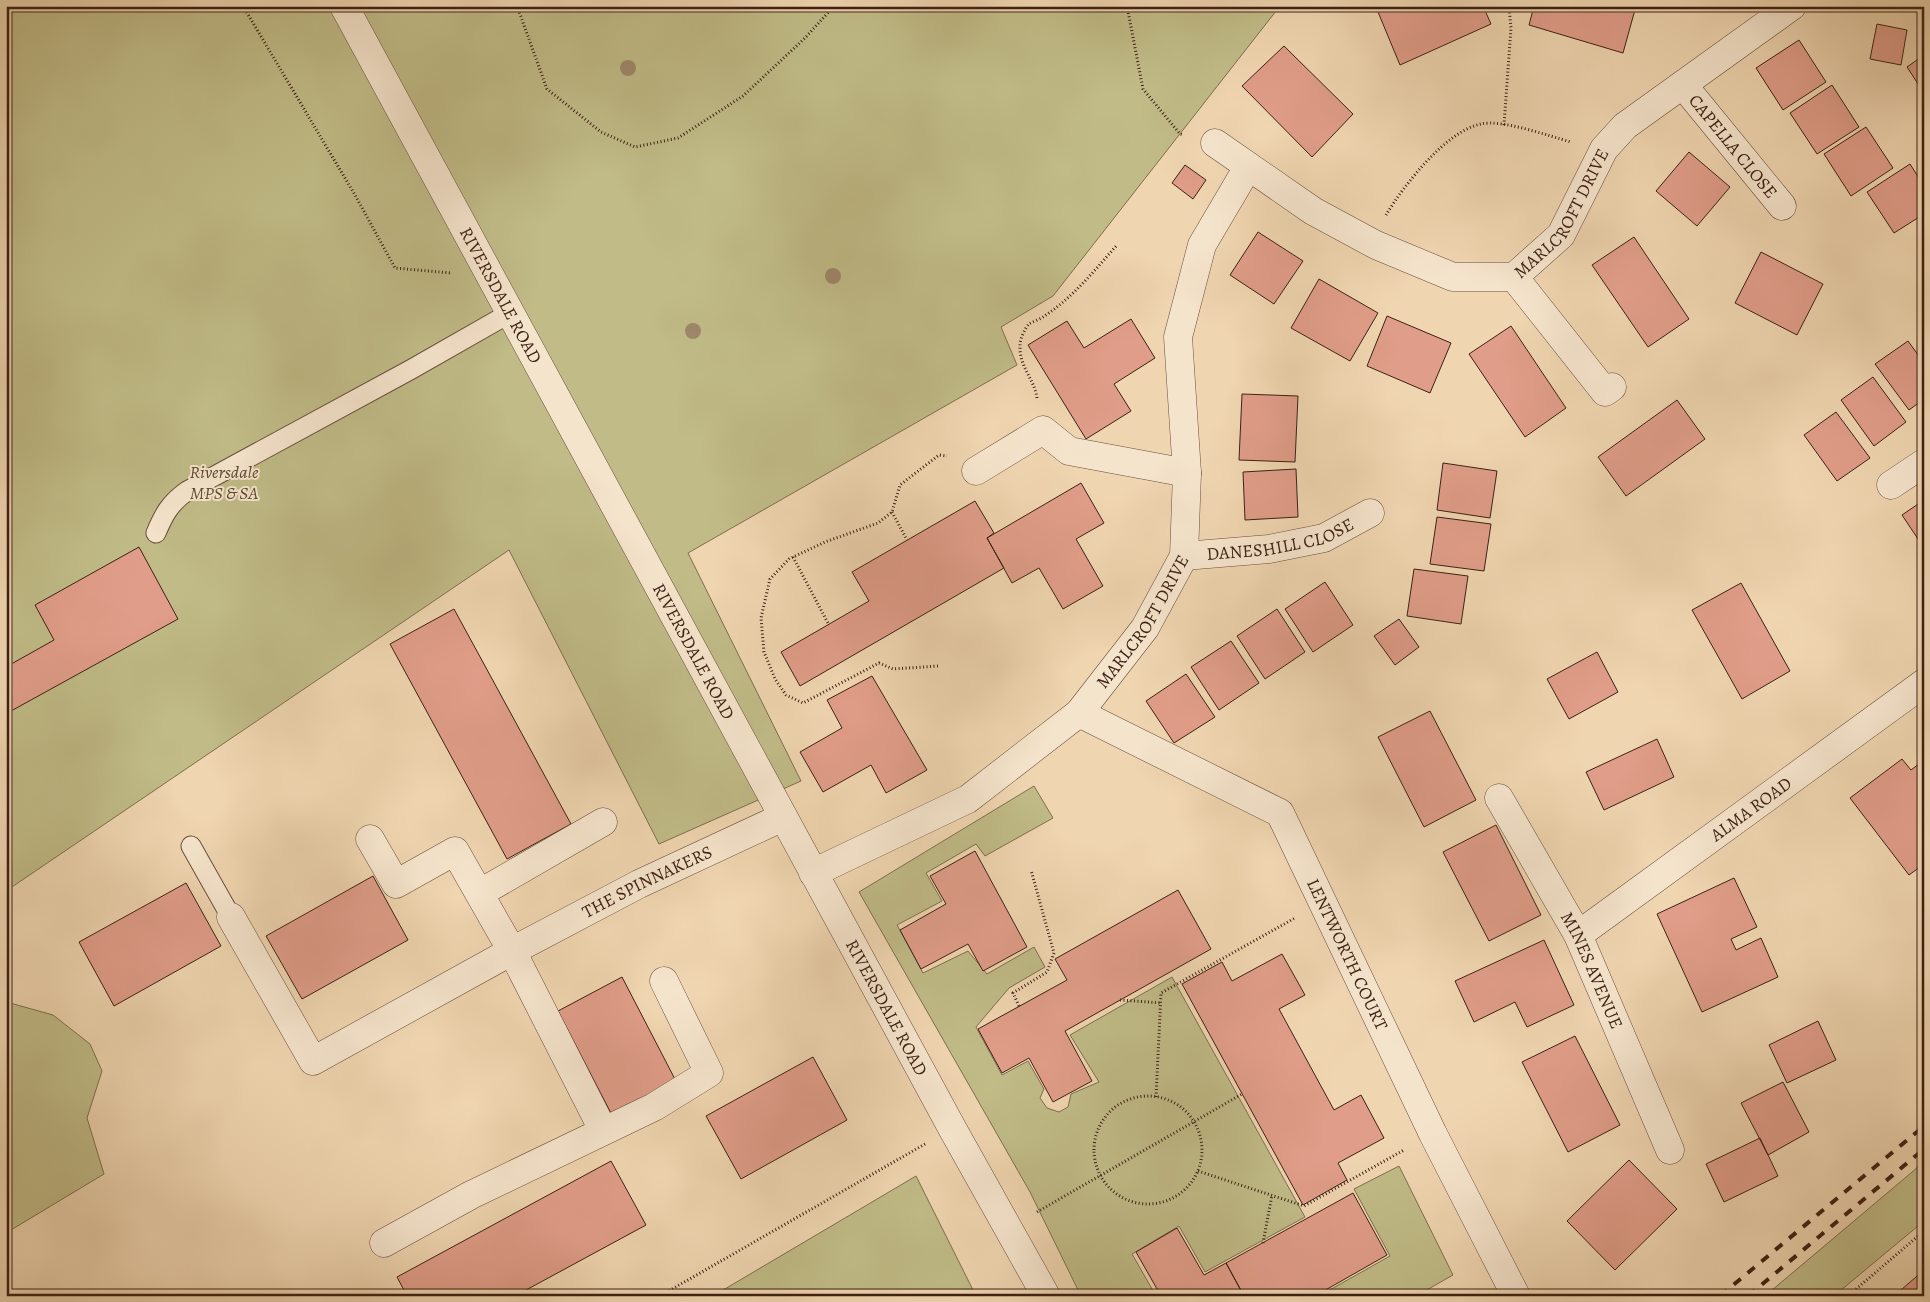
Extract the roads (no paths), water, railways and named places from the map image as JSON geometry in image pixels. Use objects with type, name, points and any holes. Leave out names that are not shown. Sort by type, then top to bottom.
[{"type":"street","name":"RIVERSDALE ROAD","points":[[344,6],[783,818],[1046,1296]]},
{"type":"street","name":"MARLCROFT DRIVE","points":[[1215,143],[1313,211],[1370,242],[1453,278],[1514,277],[1561,235],[1604,149],[1626,126],[1792,6]]},
{"type":"street","name":"CAPELLA CLOSE","points":[[1683,85],[1782,206]]},
{"type":"street","name":"MARLCROFT DRIVE","points":[[813,872],[968,799],[1079,713],[1145,628],[1184,556],[1187,473],[1178,337],[1202,245],[1248,167]]},
{"type":"street","points":[[1514,277],[1605,392],[1612,387]]},
{"type":"street","points":[[976,471],[1043,430],[1069,451],[1187,473]]},
{"type":"street","points":[[1891,485],[1924,463]]},
{"type":"street","name":"DANESHILL CLOSE","points":[[1184,556],[1269,549],[1324,538],[1370,513]]},
{"type":"street","name":"ALMA ROAD","points":[[1578,935],[1924,683]]},
{"type":"street","name":"LENTWORTH COURT","points":[[1079,713],[1280,813],[1433,1134],[1516,1296]]},
{"type":"street","name":"MINES AVENUE","points":[[1499,798],[1578,935],[1670,1150]]},
{"type":"street","name":"THE SPINNAKERS","points":[[232,917],[313,1061],[512,951],[639,884],[783,818]]},
{"type":"street","points":[[480,893],[603,822]]},
{"type":"street","points":[[370,839],[396,884],[455,851],[512,951],[603,1130]]},
{"type":"street","points":[[384,1243],[471,1195],[603,1130],[654,1108],[709,1073],[664,981]]},
{"type":"lane","points":[[156,533],[163,515],[172,501],[510,313]]},
{"type":"lane","points":[[191,846],[232,917]]},
{"type":"railway","points":[[1720,1296],[1924,1126]]},
{"type":"railway","points":[[1748,1296],[1924,1149]]},
{"type":"park label","name":"Riversdale MPS & SA","points":[[224,482]]}]
